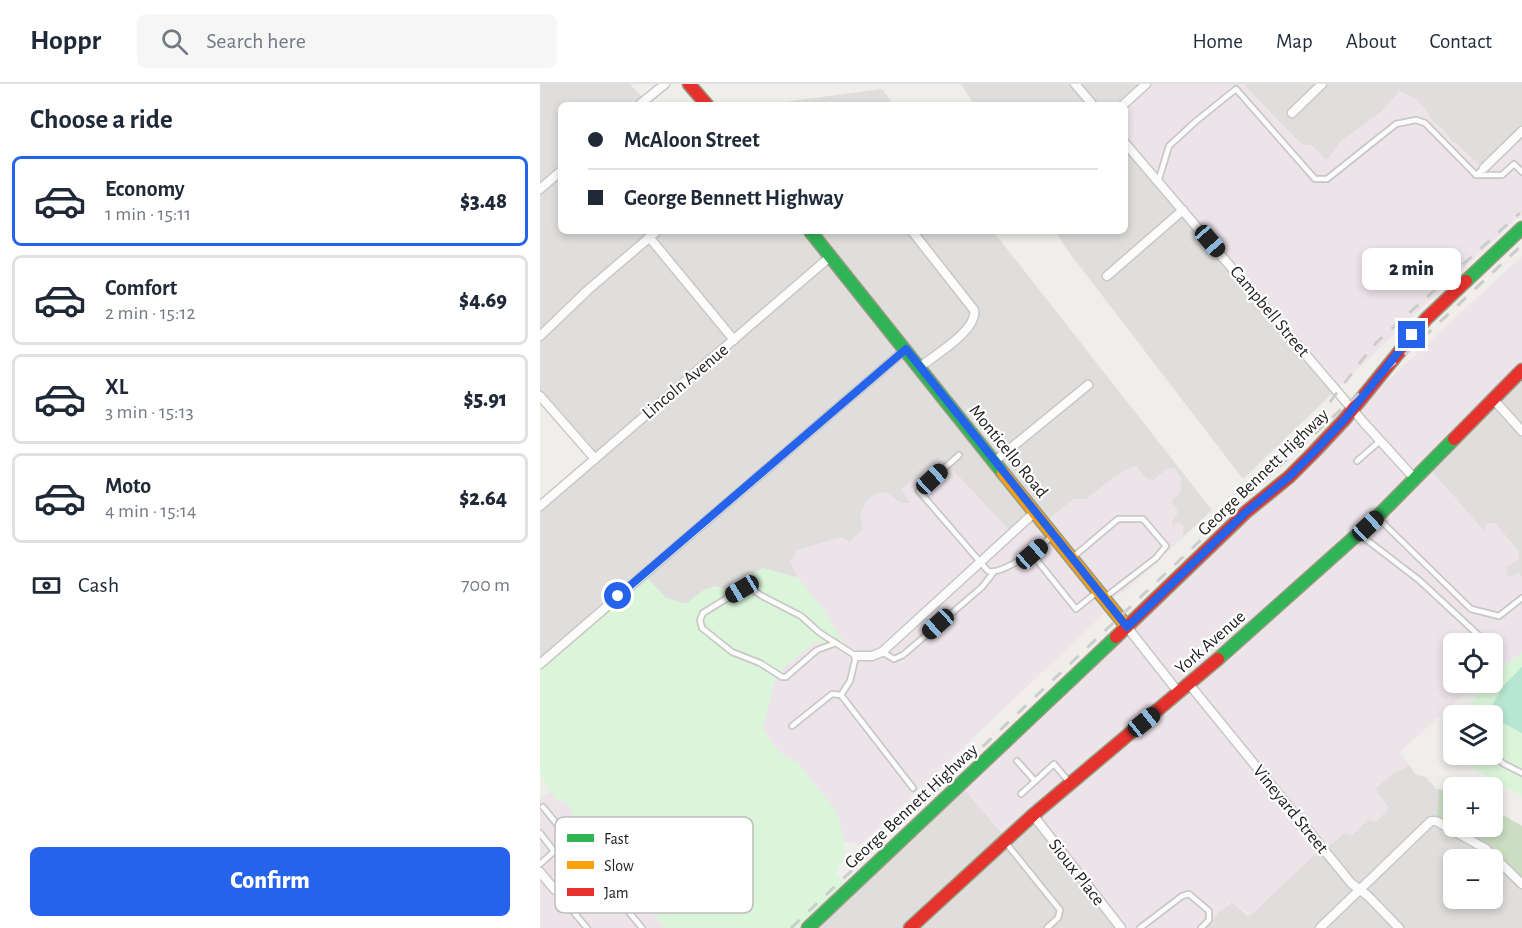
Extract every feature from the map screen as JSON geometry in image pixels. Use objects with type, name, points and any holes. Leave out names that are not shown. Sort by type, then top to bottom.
[{"type":"street","points":[[643,102],[664,84]]},
{"type":"street","points":[[689,84],[704,102]]},
{"type":"street","points":[[1075,84],[1090,102]]},
{"type":"street","points":[[1126,102],[1146,84]]},
{"type":"street","points":[[1292,113],[1323,84]]},
{"type":"street","points":[[1484,168],[1522,131]]},
{"type":"street","name":"Campbell Street","points":[[1128,147],[1415,480]]},
{"type":"street","points":[[540,189],[558,174]]},
{"type":"street","points":[[1107,276],[1182,210]]},
{"type":"street","name":"George Bennett Highway","points":[[808,928],[1246,512],[1306,461],[1353,409],[1426,319],[1522,228]]},
{"type":"street","points":[[540,336],[589,289],[653,234]]},
{"type":"street","name":"Monticello Road","points":[[813,234],[1179,693]]},
{"type":"street","points":[[914,234],[974,310],[975,316],[969,329],[920,367]]},
{"type":"street","points":[[649,237],[734,340]]},
{"type":"street","name":"Lincoln Avenue","points":[[540,506],[831,256]]},
{"type":"street","points":[[540,664],[906,349]]},
{"type":"street","name":"York Avenue","points":[[910,928],[1033,815],[1179,693],[1377,518],[1522,370]]},
{"type":"street","points":[[994,461],[1088,385]]},
{"type":"street","points":[[540,396],[595,459]]},
{"type":"street","points":[[1494,400],[1522,431]]},
{"type":"street","points":[[856,656],[872,656],[882,652],[1035,512]]},
{"type":"street","name":"Vineyard Street","points":[[1189,684],[1351,883],[1399,928]]},
{"type":"street","name":"Sioux Place","points":[[1033,815],[1121,928]]},
{"type":"street","points":[[1320,928],[1431,821],[1486,849],[1522,884]]},
{"type":"street","points":[[540,872],[555,890]]},
{"type":"lane","points":[[1158,182],[1169,146],[1236,89],[1316,179],[1327,179],[1396,124],[1416,120],[1425,123],[1476,176],[1502,175],[1514,164],[1522,172]]},
{"type":"lane","points":[[1476,176],[1484,168]]},
{"type":"lane","points":[[1357,461],[1380,441]]},
{"type":"lane","points":[[959,455],[919,491],[988,571],[993,573]]},
{"type":"lane","points":[[1377,518],[1471,609],[1499,615],[1522,598]]},
{"type":"lane","points":[[1032,554],[1076,609],[1156,558],[1166,546],[1143,519],[1119,519],[1072,558]]},
{"type":"lane","points":[[1359,534],[1419,580],[1476,633]]},
{"type":"lane","points":[[882,652],[894,658],[903,655],[982,587],[993,573],[1032,554],[1054,535]]},
{"type":"lane","points":[[836,643],[818,650],[786,677],[782,677],[760,663],[732,652],[702,628],[700,620],[703,613],[742,589],[750,588],[801,616],[820,633],[836,643],[856,656],[850,681],[842,695]]},
{"type":"lane","points":[[792,726],[832,694],[842,695],[913,788]]},
{"type":"lane","points":[[1017,761],[1035,781]]},
{"type":"lane","points":[[1503,763],[1522,773]]},
{"type":"lane","points":[[1021,794],[1054,764],[1070,783]]},
{"type":"lane","points":[[543,807],[555,821]]},
{"type":"lane","points":[[540,834],[555,851],[540,864]]},
{"type":"lane","points":[[1005,841],[1060,910],[1058,918],[1047,928]]},
{"type":"lane","points":[[1140,928],[1182,896],[1190,894],[1209,911],[1209,920],[1201,928]]},
{"type":"lane","points":[[574,913],[587,928]]},
{"type":"lane","points":[[630,913],[642,928]]},
{"type":"shaded area","points":[[540,84],[630,84],[646,102],[558,102],[558,234],[995,234],[1212,510],[1182,538],[1184,526],[1172,525],[1171,502],[1153,480],[1115,476],[1087,499],[1074,499],[1047,521],[1035,509],[1009,530],[910,503],[900,503],[886,492],[863,529],[850,542],[799,578],[763,568],[727,590],[715,586],[705,590],[686,604],[666,598],[556,647],[540,666],[540,503],[592,456],[540,394]]},
{"type":"shaded area","points":[[961,84],[1141,84],[1120,102],[972,102]]},
{"type":"shaded area","points":[[1141,84],[1243,84],[1299,142],[1303,145],[1311,145],[1325,159],[1329,158],[1340,142],[1379,114],[1400,91],[1415,99],[1452,142],[1482,168],[1522,131],[1522,213],[1338,388],[1226,252],[1128,141],[1128,102],[1120,102]]},
{"type":"shaded area","points":[[1243,84],[1522,84],[1522,131],[1482,168],[1452,142],[1415,99],[1400,92],[1379,114],[1340,142],[1329,159],[1325,159],[1311,145],[1303,145],[1299,142]]},
{"type":"shaded area","points":[[882,89],[892,102],[784,102]]},
{"type":"shaded area","points":[[1128,141],[1226,252],[1338,388],[1243,479],[1057,234],[1128,234]]},
{"type":"shaded area","points":[[1522,256],[1522,368],[1427,466],[1484,531],[1488,523],[1496,524],[1519,552],[1519,558],[1507,567],[1506,573],[1509,577],[1518,573],[1522,577],[1522,653],[1503,667],[1503,633],[1443,633],[1443,693],[1467,693],[1452,705],[1443,705],[1443,713],[1400,752],[1409,765],[1389,776],[1375,789],[1389,808],[1376,822],[1367,820],[1352,835],[1345,833],[1328,846],[1324,846],[1250,916],[1232,901],[1206,928],[1127,928],[1034,817],[1006,838],[960,785],[1315,448]]},
{"type":"shaded area","points":[[1522,368],[1522,577],[1518,573],[1509,578],[1506,574],[1507,567],[1519,558],[1519,552],[1496,524],[1488,523],[1484,531],[1427,466]]},
{"type":"shaded area","points":[[941,457],[1009,530],[1035,509],[1047,520],[1074,499],[1087,499],[1115,476],[1131,467],[1136,466],[1147,479],[1153,480],[1168,468],[1174,468],[1181,478],[1181,491],[1171,502],[1177,508],[1177,515],[1171,522],[1172,524],[1179,522],[1184,526],[1182,538],[1127,590],[1111,599],[1112,606],[860,845],[844,841],[836,812],[778,751],[763,729],[774,682],[782,669],[816,641],[830,647],[825,612],[800,582],[790,562],[797,550],[841,537],[850,542],[863,529],[860,514],[867,500],[875,494],[886,492],[900,503],[910,503],[901,489]]},
{"type":"shaded area","points":[[1409,765],[1416,775],[1426,777],[1439,792],[1438,820],[1443,822],[1443,837],[1472,837],[1493,849],[1443,849],[1443,909],[1503,909],[1503,859],[1522,879],[1522,928],[1206,928],[1219,911],[1231,901],[1248,916],[1324,846],[1328,846],[1345,833],[1352,835],[1367,820],[1375,789],[1389,776]]},
{"type":"shaded area","points":[[960,785],[1034,816],[1127,928],[808,928]]},
{"type":"shaded area","points":[[550,792],[559,802],[563,799],[573,810],[572,817],[555,817],[555,913],[653,913],[666,928],[540,928],[540,800]]},
{"type":"green space","points":[[763,568],[798,578],[825,612],[845,644],[830,647],[816,641],[782,669],[774,682],[763,729],[781,753],[797,762],[837,812],[844,841],[844,857],[836,873],[847,890],[808,928],[666,928],[653,913],[753,913],[753,817],[572,817],[572,810],[563,800],[559,802],[550,792],[540,771],[540,666],[556,644],[562,642],[643,573],[666,598],[686,604],[700,592],[709,588],[727,590]]},
{"type":"green space","points":[[1522,653],[1522,796],[1503,785],[1503,777],[1488,777],[1467,765],[1503,765],[1503,705],[1470,705],[1478,693],[1503,693],[1503,667]]},
{"type":"green space","points":[[1522,667],[1522,733],[1503,723],[1503,705],[1492,705],[1499,693],[1503,693],[1504,685]]},
{"type":"green space","points":[[1437,789],[1443,790],[1443,823],[1437,820],[1439,792]]},
{"type":"green space","points":[[1503,815],[1522,826],[1522,879],[1503,859],[1503,849],[1493,849],[1472,837],[1503,837]]},
{"type":"railway","points":[[1281,455],[1320,415],[1377,342],[1520,213]]},
{"type":"railway","points":[[791,928],[1259,485],[1348,403],[1410,350],[1522,245]]},
{"type":"traffic: fast","points":[[1466,281],[1522,228]]},
{"type":"traffic: fast","points":[[812,234],[1003,473]]},
{"type":"traffic: fast","points":[[1218,659],[1377,517],[1454,439]]},
{"type":"traffic: fast","points":[[808,928],[1116,637]]},
{"type":"traffic: slow","points":[[1003,473],[1127,627]]},
{"type":"traffic: jam","points":[[689,84],[704,102]]},
{"type":"traffic: jam","points":[[1116,637],[1246,512],[1289,477],[1314,452],[1344,420],[1426,319],[1466,281]]},
{"type":"traffic: jam","points":[[1454,439],[1522,370]]},
{"type":"traffic: jam","points":[[910,928],[1033,815],[1218,659]]},
{"type":"route","points":[[618,596],[906,349],[1127,627],[1246,512],[1289,477],[1314,452],[1344,420],[1412,335]]}]
